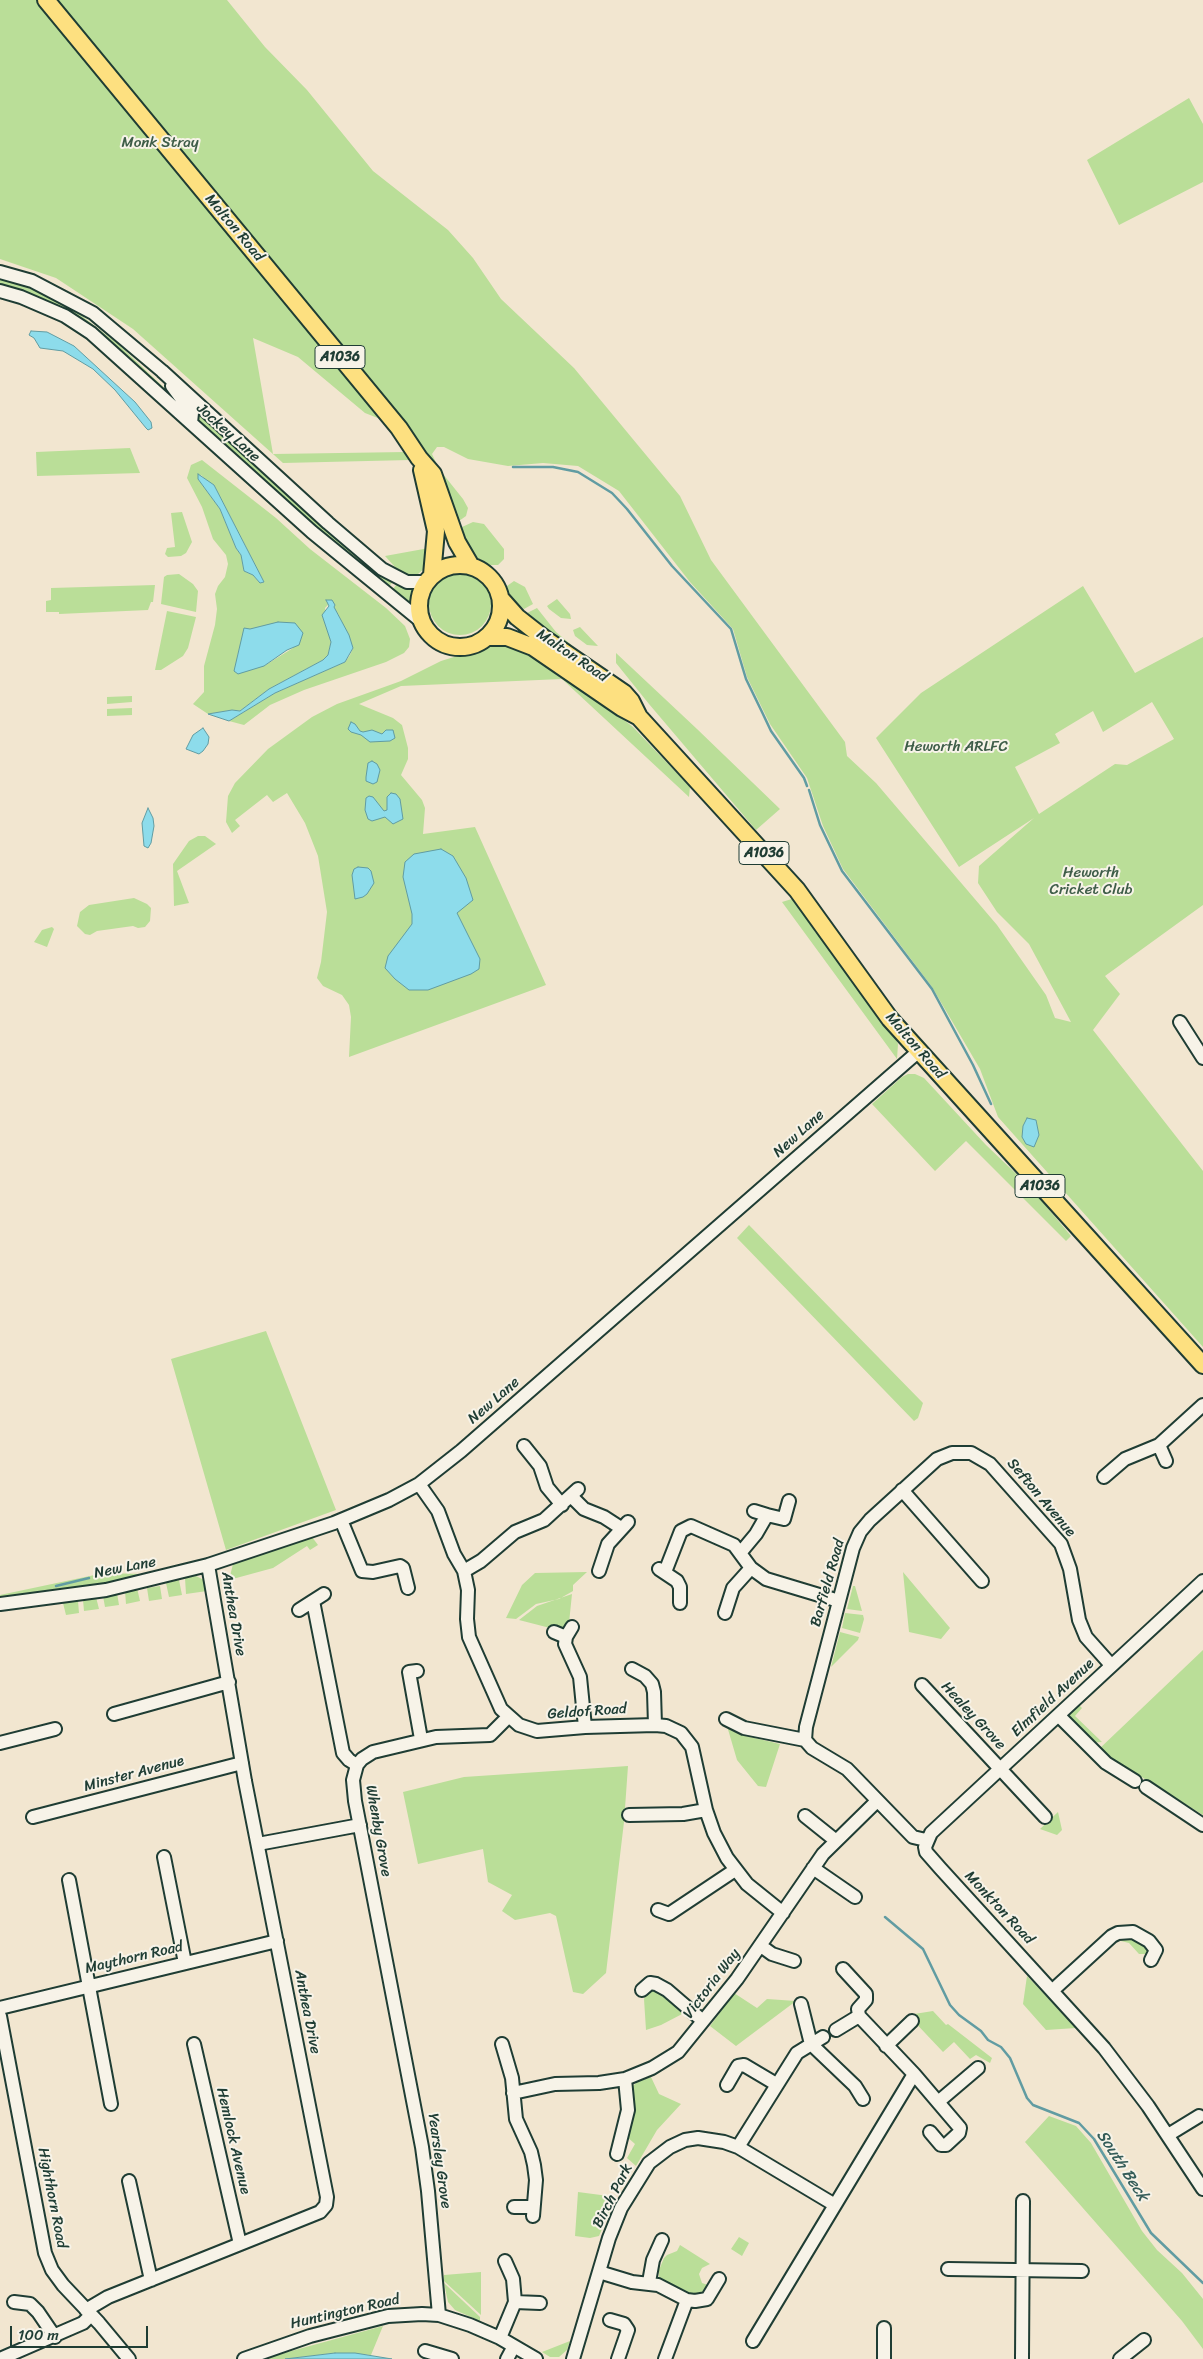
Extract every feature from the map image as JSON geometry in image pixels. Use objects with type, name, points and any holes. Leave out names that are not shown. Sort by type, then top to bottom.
[{"type":"main road","name":"Malton Road","points":[[46,0],[399,428],[419,458],[433,474],[457,542],[471,566]]},
{"type":"main road","name":"Malton Road","points":[[419,458],[431,501],[436,531],[429,579]]},
{"type":"main road","points":[[450,565],[471,566],[488,575],[498,588],[501,598],[501,613],[496,627],[487,637],[476,644],[453,647],[441,643],[431,636],[421,621],[419,601],[429,579],[450,565]]},
{"type":"main road","name":"Malton Road","points":[[501,598],[517,617],[545,639],[624,693],[631,701],[639,717],[797,890],[890,1019],[1203,1366]]},
{"type":"main road","name":"Malton Road","points":[[487,637],[507,637],[533,647],[622,708],[639,717]]},
{"type":"street","name":"Jockey Lane","points":[[0,272],[32,281],[94,313],[162,371],[328,523],[382,569],[407,582],[429,579]]},
{"type":"street","name":"Jockey Lane","points":[[0,291],[21,297],[65,316],[90,333],[312,532],[421,621]]},
{"type":"street","points":[[162,371],[180,399],[192,413],[192,423]]},
{"type":"street","points":[[1180,1022],[1203,1058]]},
{"type":"street","name":"New Lane","points":[[0,1604],[106,1590],[208,1565],[341,1520],[389,1500],[418,1484],[455,1457],[919,1051]]},
{"type":"street","points":[[1104,1477],[1125,1459],[1159,1445],[1203,1405]]},
{"type":"street","points":[[1159,1445],[1166,1461]]},
{"type":"street","points":[[524,1446],[530,1463],[547,1488],[570,1496],[584,1509],[624,1525],[608,1544],[599,1570]]},
{"type":"street","name":"Barfield Road","points":[[805,1740],[806,1727],[853,1548],[860,1532],[902,1490],[938,1459],[945,1455],[960,1452]]},
{"type":"street","name":"Sefton Avenue","points":[[960,1452],[976,1455],[990,1464],[1061,1544],[1070,1569],[1079,1620],[1086,1637],[1112,1665]]},
{"type":"street","name":"Geldof Road","points":[[418,1484],[438,1511],[454,1554],[464,1571],[468,1590],[467,1619],[469,1637],[495,1697],[508,1717],[527,1729],[537,1731],[585,1727],[655,1725],[674,1729],[688,1740],[695,1756],[706,1810],[719,1844],[735,1870],[747,1884],[783,1913]]},
{"type":"street","points":[[902,1490],[982,1581]]},
{"type":"street","points":[[464,1571],[481,1562],[515,1532],[544,1520],[570,1496]]},
{"type":"street","points":[[741,1552],[756,1534],[760,1513],[784,1519],[789,1501]]},
{"type":"street","points":[[341,1520],[362,1571],[373,1572],[400,1566],[403,1568],[408,1588]]},
{"type":"street","points":[[680,1603],[680,1587],[673,1576],[662,1571],[678,1537],[685,1527],[698,1529],[726,1540],[741,1552],[756,1573],[775,1582],[839,1601]]},
{"type":"street","name":"Anthea Drive","points":[[0,2359],[83,2324],[88,2313],[108,2297],[320,2212],[326,2204],[327,2197],[242,1763],[208,1565]]},
{"type":"street","points":[[725,1613],[733,1588],[751,1568]]},
{"type":"street","name":"Elmfield Avenue","points":[[926,1840],[1203,1581]]},
{"type":"street","points":[[299,1610],[324,1594]]},
{"type":"street","name":"Whenby Grove","points":[[313,1601],[343,1752],[357,1765],[353,1780],[353,1790],[396,2014]]},
{"type":"street","points":[[554,1632],[569,1632],[567,1651],[577,1667],[580,1677],[585,1727]]},
{"type":"street","points":[[412,1669],[421,1739]]},
{"type":"street","points":[[632,1669],[645,1676],[652,1684],[655,1725]]},
{"type":"street","points":[[114,1714],[229,1682]]},
{"type":"street","name":"Healey Grove","points":[[922,1685],[1045,1818]]},
{"type":"street","points":[[1060,1716],[1106,1763],[1203,1824]]},
{"type":"street","points":[[357,1765],[373,1752],[421,1739],[490,1734],[508,1717]]},
{"type":"street","points":[[726,1720],[744,1728],[805,1740],[812,1748],[847,1770],[913,1837],[926,1840]]},
{"type":"street","points":[[0,1743],[56,1730]]},
{"type":"street","name":"Minster Avenue","points":[[33,1817],[242,1763]]},
{"type":"street","name":"Victoria Way","points":[[513,2093],[555,2084],[599,2083],[625,2079],[666,2060],[688,2041],[761,1946],[813,1868],[836,1840],[877,1800]]},
{"type":"street","points":[[629,1815],[683,1814],[706,1810]]},
{"type":"street","points":[[805,1816],[836,1840]]},
{"type":"street","points":[[258,1844],[360,1825]]},
{"type":"street","name":"Monkton Road","points":[[926,1840],[926,1852],[1110,2054],[1168,2135],[1203,2189]]},
{"type":"street","points":[[163,1857],[184,1963]]},
{"type":"street","points":[[813,1868],[854,1897]]},
{"type":"street","points":[[658,1910],[669,1914],[735,1870]]},
{"type":"street","points":[[69,1880],[111,2104]]},
{"type":"street","points":[[1053,1990],[1112,1936],[1118,1933],[1133,1932],[1149,1941],[1156,1950],[1151,1960]]},
{"type":"street","name":"Maythorn Road","points":[[0,2008],[277,1941]]},
{"type":"street","points":[[761,1946],[772,1954],[794,1961]]},
{"type":"street","points":[[843,1969],[866,1994],[866,2000],[858,2009],[859,2016],[914,2074],[960,2128],[960,2133],[946,2145],[941,2145],[930,2132]]},
{"type":"street","points":[[642,1990],[650,1983],[656,1984],[667,1990],[703,2021]]},
{"type":"street","points":[[801,2004],[811,2044],[855,2086],[863,2099]]},
{"type":"street","name":"Yearsley Grove","points":[[396,2014],[422,2147],[428,2191],[439,2315]]},
{"type":"street","name":"Highthorn Road","points":[[0,2016],[2,2038],[45,2253],[52,2270],[130,2359]]},
{"type":"street","points":[[836,2030],[859,2016]]},
{"type":"street","points":[[886,2046],[912,2021]]},
{"type":"street","points":[[738,2147],[797,2053],[823,2037]]},
{"type":"street","points":[[502,2044],[511,2072],[516,2119],[531,2152],[536,2180],[533,2211],[514,2207]]},
{"type":"street","name":"Hemlock Avenue","points":[[194,2045],[240,2244]]},
{"type":"street","points":[[727,2085],[738,2066],[744,2065],[776,2084]]},
{"type":"street","points":[[938,2102],[978,2068]]},
{"type":"street","points":[[753,2341],[914,2074]]},
{"type":"street","points":[[617,2154],[628,2110],[625,2079]]},
{"type":"street","points":[[1168,2135],[1199,2116]]},
{"type":"street","name":"Birch Park","points":[[573,2359],[614,2225],[631,2189],[649,2162],[670,2147],[685,2140],[712,2139],[738,2147],[835,2205]]},
{"type":"street","points":[[129,2181],[151,2280]]},
{"type":"street","points":[[1022,2359],[1023,2201]]},
{"type":"street","points":[[649,2282],[651,2265],[662,2240]]},
{"type":"street","points":[[500,2338],[515,2302],[514,2279],[505,2261]]},
{"type":"street","points":[[948,2269],[1082,2271]]},
{"type":"street","points":[[599,2272],[632,2282],[649,2282],[668,2288],[687,2300],[695,2301],[707,2299],[719,2279]]},
{"type":"street","points":[[665,2359],[687,2300]]},
{"type":"street","points":[[14,2302],[30,2304],[38,2312],[55,2337]]},
{"type":"street","points":[[515,2302],[540,2303]]},
{"type":"street","name":"Huntington Road","points":[[244,2359],[310,2336],[388,2316],[415,2314],[439,2315],[470,2325],[500,2338],[536,2359]]},
{"type":"street","points":[[610,2320],[627,2326],[624,2357]]},
{"type":"street","points":[[884,2328],[884,2359]]},
{"type":"street","points":[[1120,2359],[1144,2340]]},
{"type":"street","points":[[507,2359],[514,2346]]},
{"type":"street","points":[[424,2351],[452,2359]]},
{"type":"green space","name":"Monk Stray","points":[[0,0],[227,0],[265,47],[307,90],[373,171],[448,230],[473,258],[501,299],[574,368],[680,496],[711,560],[845,742],[847,756],[876,783],[997,925],[1046,995],[1055,1018],[1071,1022],[1029,944],[997,912],[978,883],[979,866],[1034,818],[959,867],[876,738],[921,693],[1083,586],[1135,673],[1203,637],[1203,905],[1105,976],[1120,994],[1093,1030],[1203,1171],[1203,1347],[998,1117],[980,1069],[932,987],[843,869],[823,826],[807,778],[770,724],[747,677],[733,629],[690,582],[619,491],[578,466],[543,463],[508,466],[468,459],[444,447],[437,447],[432,454],[439,469],[468,508],[466,516],[459,521],[457,513],[453,514],[427,458],[411,431],[365,413],[298,357],[253,338],[273,454],[406,452],[410,460],[283,463],[133,329],[56,278],[0,259]],"holes":[[[1152,702],[1174,739],[1127,765],[1115,764],[1039,814],[1015,767],[1060,743],[1055,734],[1093,711],[1103,732]]]},
{"type":"green space","points":[[1189,98],[1203,124],[1203,182],[1119,225],[1087,160]]},
{"type":"green space","points":[[0,277],[64,302],[118,344],[176,399],[174,400],[79,319],[49,302],[0,285]]},
{"type":"green space","points":[[184,398],[281,489],[358,557],[392,583],[387,588],[305,520],[198,422],[199,414]]},
{"type":"green space","points":[[130,448],[140,473],[37,476],[36,452]]},
{"type":"green space","points":[[202,460],[276,518],[310,549],[386,608],[405,626],[410,639],[409,647],[404,653],[386,662],[304,690],[270,705],[244,725],[229,721],[275,693],[345,662],[353,648],[338,614],[327,600],[329,604],[325,608],[331,642],[328,655],[323,660],[269,689],[240,711],[232,710],[208,714],[193,704],[204,692],[204,666],[215,625],[217,609],[215,594],[225,577],[228,564],[226,555],[213,539],[202,507],[187,478],[191,465]],"holes":[[[201,475],[214,485],[264,582],[260,583],[253,575],[244,571],[241,555],[236,548],[220,509],[198,479]],[[261,626],[293,648],[264,666],[237,657],[244,634]]]},
{"type":"green space","points":[[182,512],[192,542],[186,553],[181,556],[168,557],[165,554],[167,548],[175,547],[171,513]]},
{"type":"green space","points":[[473,522],[484,524],[504,549],[504,559],[498,565],[484,565],[472,559],[462,527]]},
{"type":"green space","points":[[429,548],[426,567],[418,574],[408,575],[395,567],[385,556]]},
{"type":"green space","points":[[460,573],[477,578],[482,582],[486,587],[491,604],[486,621],[482,626],[477,630],[460,635],[443,630],[438,626],[434,621],[429,604],[434,587],[438,582],[443,578]]},
{"type":"green space","points":[[179,574],[193,584],[198,591],[196,612],[161,604],[164,577]]},
{"type":"green space","points":[[514,581],[525,587],[533,604],[524,609],[504,594],[507,586]]},
{"type":"green space","points":[[155,585],[153,602],[151,602],[148,610],[59,614],[59,612],[46,612],[46,601],[51,600],[51,588]]},
{"type":"green space","points":[[396,585],[418,588],[415,609],[391,592]]},
{"type":"green space","points":[[557,599],[570,614],[571,619],[561,618],[549,609],[547,606]]},
{"type":"green space","points":[[537,608],[556,632],[581,653],[550,634],[527,613]]},
{"type":"green space","points":[[167,611],[196,617],[188,648],[183,656],[161,670],[155,670]]},
{"type":"green space","points":[[580,627],[598,646],[587,645],[575,636],[573,630]]},
{"type":"green space","points":[[496,644],[523,649],[562,679],[401,686],[359,704],[393,718],[402,725],[408,748],[408,759],[401,775],[422,800],[425,808],[423,834],[475,827],[546,985],[349,1057],[351,1017],[349,1005],[342,995],[323,986],[317,978],[321,962],[327,912],[318,856],[305,823],[287,793],[273,802],[267,795],[235,820],[240,826],[232,833],[226,822],[228,796],[235,783],[268,749],[312,717],[337,704],[401,681],[441,661]]},
{"type":"green space","points":[[616,653],[780,809],[756,830],[616,663]]},
{"type":"green space","points":[[562,679],[571,679],[633,727],[690,787],[689,797]]},
{"type":"green space","points":[[132,696],[132,702],[107,704],[107,697]]},
{"type":"green space","points":[[132,708],[132,715],[107,716],[107,709]]},
{"type":"green space","points":[[198,836],[205,836],[216,844],[177,871],[189,903],[174,906],[173,864],[189,841]]},
{"type":"green space","points":[[134,898],[151,908],[150,921],[145,927],[138,928],[133,926],[97,931],[90,935],[85,934],[77,926],[80,912],[89,905]]},
{"type":"green space","points":[[795,898],[810,916],[815,932],[847,967],[887,1019],[898,1044],[897,1059],[782,902]]},
{"type":"green space","points":[[52,927],[54,929],[47,947],[34,942],[42,930]]},
{"type":"green space","points":[[908,1074],[915,1074],[924,1078],[986,1145],[1030,1187],[1071,1236],[1066,1241],[966,1141],[935,1171],[872,1104],[902,1077]]},
{"type":"green space","points":[[749,1225],[923,1403],[918,1418],[914,1421],[737,1238]]},
{"type":"green space","points":[[266,1331],[336,1510],[226,1550],[171,1359]]},
{"type":"green space","points":[[312,1537],[318,1545],[310,1550],[307,1546],[273,1568],[229,1580],[233,1564]]},
{"type":"green space","points":[[587,1572],[573,1585],[573,1591],[559,1599],[536,1604],[516,1619],[506,1618],[522,1585],[535,1573]]},
{"type":"green space","points":[[903,1572],[950,1628],[941,1639],[909,1632]]},
{"type":"green space","points":[[104,1573],[140,1574],[132,1580],[60,1592],[0,1599],[0,1595]]},
{"type":"green space","points":[[196,1576],[204,1580],[207,1591],[186,1594],[185,1578]]},
{"type":"green space","points":[[179,1580],[182,1595],[169,1597],[166,1583]]},
{"type":"green space","points":[[160,1586],[162,1599],[149,1601],[147,1588]]},
{"type":"green space","points":[[853,1586],[855,1586],[862,1611],[847,1609]]},
{"type":"green space","points":[[137,1588],[140,1601],[126,1604],[125,1591]]},
{"type":"green space","points":[[117,1593],[119,1605],[105,1607],[103,1596]]},
{"type":"green space","points":[[572,1594],[569,1623],[566,1627],[554,1629],[519,1620],[537,1606]]},
{"type":"green space","points":[[96,1597],[99,1609],[84,1611],[83,1600]]},
{"type":"green space","points":[[78,1601],[79,1613],[66,1615],[63,1603]]},
{"type":"green space","points":[[845,1613],[863,1615],[864,1619],[860,1633],[842,1628]]},
{"type":"green space","points":[[840,1632],[859,1637],[831,1667]]},
{"type":"green space","points":[[1203,1650],[1203,1815],[1098,1750]]},
{"type":"green space","points":[[1077,1703],[1082,1708],[1075,1716],[1102,1742],[1089,1743],[1066,1714]]},
{"type":"green space","points":[[727,1726],[746,1736],[780,1744],[766,1787],[758,1786],[737,1760]]},
{"type":"green space","points":[[628,1766],[624,1822],[606,1973],[583,1994],[573,1992],[556,1916],[550,1913],[515,1920],[502,1911],[512,1895],[488,1882],[483,1849],[418,1864],[403,1792],[464,1777]]},
{"type":"green space","points":[[1058,1812],[1062,1830],[1057,1835],[1040,1829]]},
{"type":"green space","points":[[1119,1936],[1144,1940],[1150,1954],[1139,1954],[1129,1943],[1113,1939]]},
{"type":"green space","points":[[1027,1976],[1076,2028],[1046,2030],[1023,2004]]},
{"type":"green space","points":[[657,1990],[665,1993],[672,2003],[684,2013],[661,2025],[646,2030],[644,1999],[648,1992]]},
{"type":"green space","points":[[734,1993],[757,2008],[767,1999],[796,2001],[736,2046],[710,2026]]},
{"type":"green space","points":[[933,2011],[946,2025],[948,2024],[992,2058],[990,2063],[976,2055],[970,2059],[954,2042],[943,2052],[908,2015]]},
{"type":"green space","points":[[651,2077],[659,2094],[681,2104],[657,2130],[636,2166],[627,2158],[635,2144],[626,2136],[634,2106],[633,2086],[637,2082]]},
{"type":"green space","points":[[1049,2116],[1076,2126],[1091,2143],[1142,2231],[1157,2250],[1182,2273],[1203,2299],[1203,2349],[1182,2321],[1025,2142]]},
{"type":"green space","points":[[578,2192],[616,2197],[599,2236],[590,2238],[575,2236]]},
{"type":"green space","points":[[739,2237],[749,2243],[742,2256],[731,2249]]},
{"type":"green space","points":[[680,2245],[710,2264],[702,2268],[699,2274],[702,2283],[708,2285],[705,2294],[695,2297],[684,2293],[659,2277],[659,2270],[664,2258],[677,2251]]},
{"type":"green space","points":[[481,2272],[481,2315],[444,2281],[444,2275]]},
{"type":"green space","points":[[444,2283],[480,2317],[480,2321],[455,2310],[448,2302]]},
{"type":"green space","points":[[383,2326],[371,2355],[335,2353],[285,2359],[262,2359]]},
{"type":"green space","points":[[570,2341],[567,2350],[559,2357],[550,2357],[542,2352]]},
{"type":"water","points":[[31,331],[47,332],[74,346],[135,402],[151,422],[152,428],[148,430],[115,390],[93,369],[63,351],[40,348],[34,338],[29,335]]},
{"type":"water","points":[[198,474],[214,485],[264,582],[260,583],[253,575],[244,571],[241,555],[236,548],[220,509],[198,479]]},
{"type":"water","points":[[326,600],[332,600],[335,605],[334,607],[349,635],[353,648],[345,662],[275,693],[229,721],[208,714],[232,710],[240,711],[269,689],[323,660],[328,655],[331,642],[322,615],[329,606]]},
{"type":"water","points":[[278,622],[295,623],[303,633],[299,645],[287,650],[264,666],[238,674],[234,671],[244,628],[250,629]]},
{"type":"water","points":[[351,722],[363,732],[372,730],[382,734],[386,730],[393,730],[395,738],[390,741],[370,742],[348,729]]},
{"type":"water","points":[[203,728],[209,737],[208,744],[203,751],[199,754],[186,749],[193,735]]},
{"type":"water","points":[[372,761],[377,764],[380,770],[377,782],[373,784],[366,781],[368,763]]},
{"type":"water","points":[[391,793],[396,794],[400,799],[403,819],[393,824],[385,817],[372,821],[368,819],[365,810],[366,798],[369,796],[373,797],[384,811],[387,810],[387,797]]},
{"type":"water","points":[[148,808],[153,818],[154,826],[151,843],[148,848],[144,846],[142,823]]},
{"type":"water","points":[[441,849],[453,856],[466,878],[473,900],[457,913],[480,959],[479,969],[471,974],[428,990],[409,990],[385,968],[388,956],[412,924],[412,914],[403,877],[405,862],[414,854]]},
{"type":"water","points":[[358,867],[368,868],[371,871],[374,883],[367,894],[355,899],[352,875],[354,869]]},
{"type":"water","points":[[1027,1118],[1036,1120],[1039,1135],[1034,1147],[1026,1144],[1022,1137],[1023,1126]]},
{"type":"water","points":[[335,2353],[355,2353],[392,2359],[285,2359]]},
{"type":"waterway","points":[[513,467],[553,467],[578,472],[612,493],[627,509],[672,566],[731,629],[746,679],[771,731],[804,778],[807,786]]},
{"type":"waterway","points":[[809,790],[820,825],[842,871],[932,989],[973,1065],[991,1104]]},
{"type":"waterway","points":[[56,1586],[89,1578]]},
{"type":"waterway","name":"South Beck","points":[[885,1917],[923,1949],[950,2005],[959,2015],[981,2031],[988,2040],[1001,2047],[1010,2058],[1027,2098],[1033,2105],[1079,2123],[1094,2139],[1151,2233],[1203,2283]]},
{"type":"park label","name":"Heworth ARLFC","points":[[956,747]]},
{"type":"park label","name":"Heworth Cricket Club","points":[[1091,882]]}]
